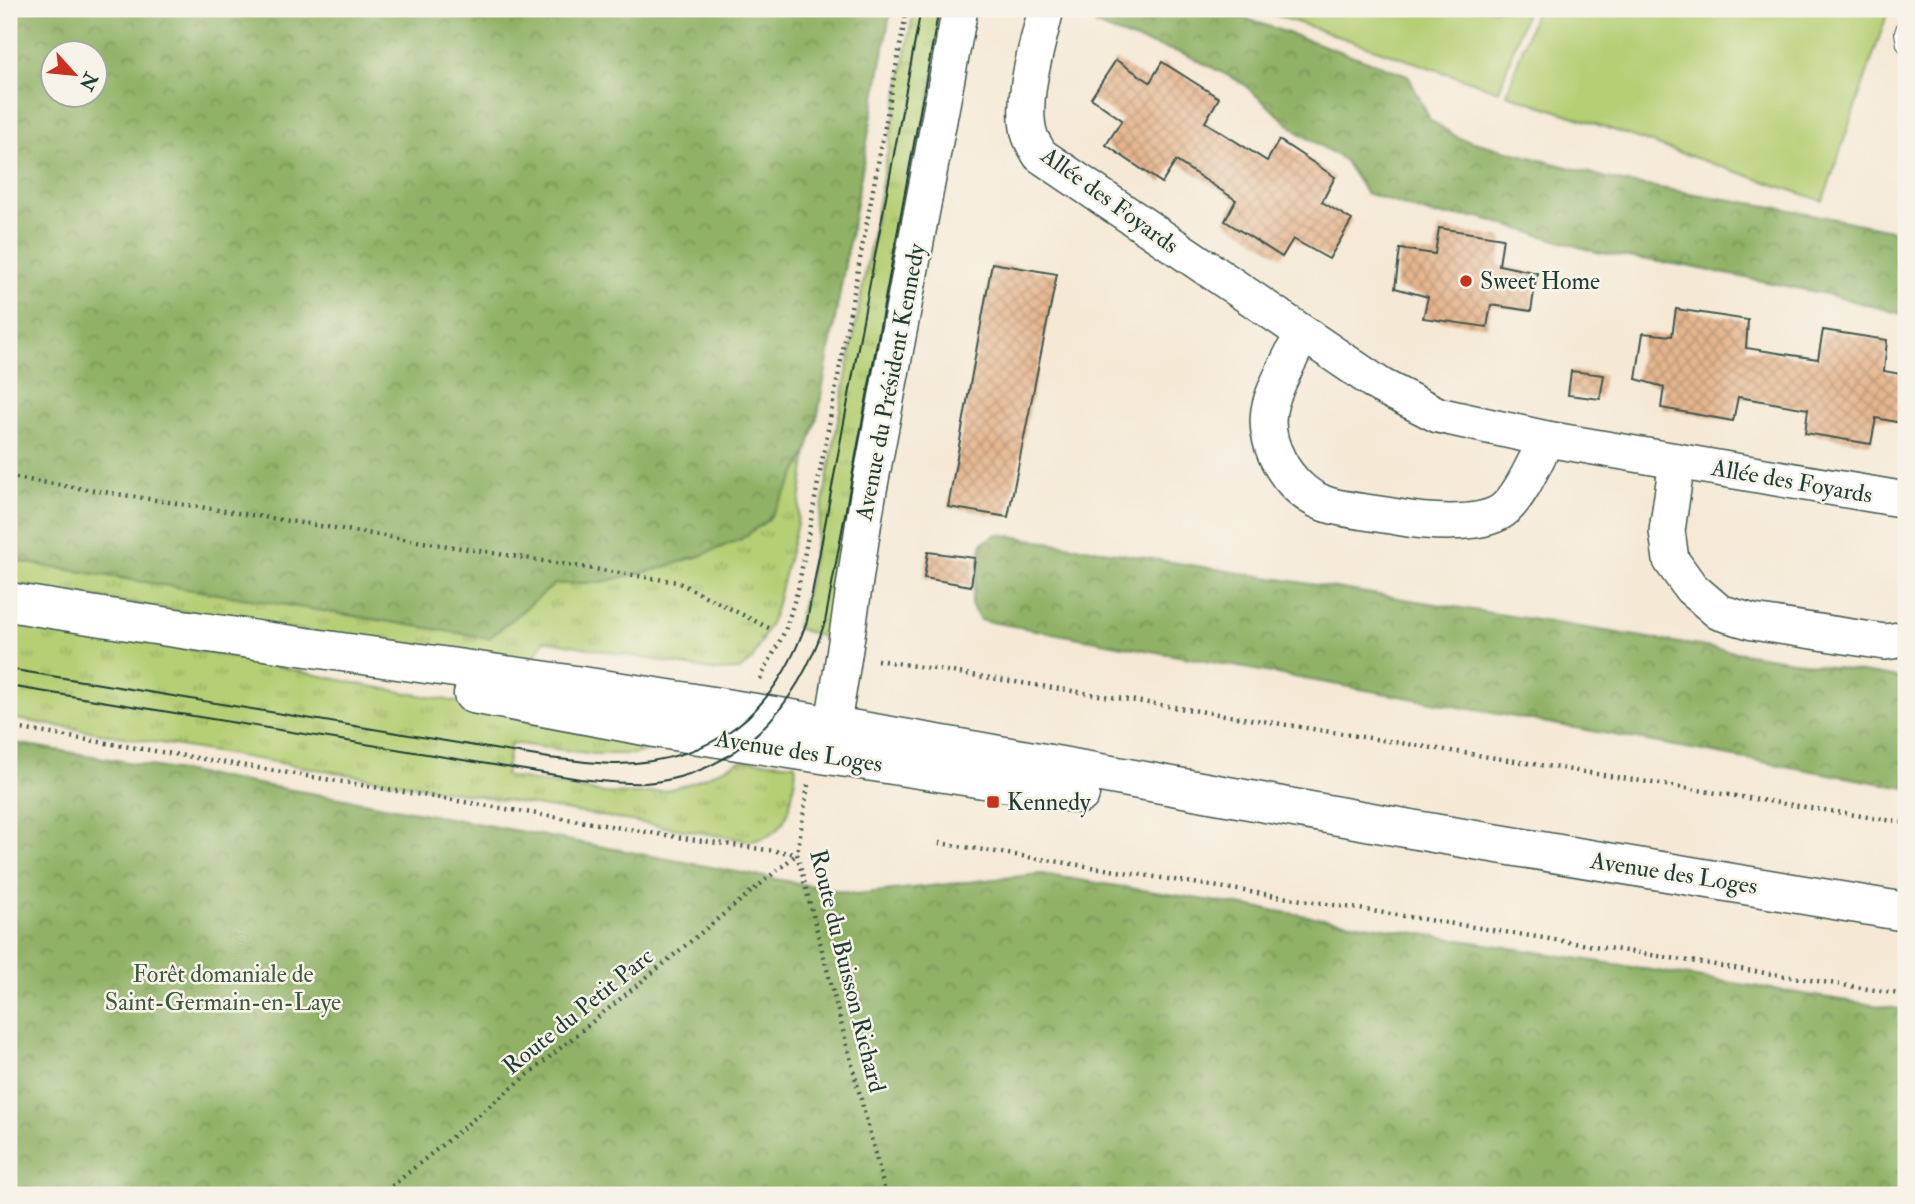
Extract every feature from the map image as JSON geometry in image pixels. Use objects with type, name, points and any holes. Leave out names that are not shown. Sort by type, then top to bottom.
[{"type":"main road","name":"Avenue des Loges","points":[[9,602],[163,628],[543,680],[824,745],[1441,834],[1906,912]]},
{"type":"street","name":"Avenue du Président Kennedy","points":[[824,745],[845,657],[869,490],[960,9]]},
{"type":"street","name":"Allée des Foyards","points":[[1046,9],[1028,90],[1026,116],[1030,138],[1040,155],[1381,386],[1438,415],[1546,439],[1906,500]]},
{"type":"street","points":[[1303,334],[1270,404],[1269,435],[1277,460],[1296,486],[1323,503],[1426,522],[1483,519],[1500,512],[1512,502],[1546,439]]},
{"type":"street","name":"Allée des Foyards","points":[[1677,461],[1667,531],[1671,560],[1691,587],[1719,612],[1753,622],[1885,642],[1906,639]]},
{"type":"lane","points":[[1906,27],[1906,44]]},
{"type":"path","points":[[752,690],[769,665],[785,631],[798,589],[906,9]]},
{"type":"path","points":[[9,477],[677,582],[771,629]]},
{"type":"path","points":[[875,660],[1906,823]]},
{"type":"path","points":[[9,727],[689,839],[797,854]]},
{"type":"path","name":"Route du Buisson Richard","points":[[824,745],[797,854],[886,1195]]},
{"type":"path","points":[[939,843],[1906,995]]},
{"type":"path","name":"Route du Petit Parc","points":[[381,1195],[797,854]]},
{"type":"green space","points":[[9,9],[891,9],[818,414],[807,452],[768,520],[741,539],[658,569],[601,582],[555,584],[489,638],[9,560]]},
{"type":"green space","points":[[914,9],[946,9],[829,639],[796,628],[808,584]]},
{"type":"green space","points":[[1094,9],[1219,9],[1408,75],[1430,120],[1459,138],[1623,182],[1786,209],[1906,233],[1906,315],[1826,294],[1686,266],[1596,252],[1479,217],[1432,215],[1366,193],[1344,160],[1299,133],[1241,82],[1185,54],[1096,25]]},
{"type":"green space","points":[[1258,9],[1527,9],[1499,91]]},
{"type":"green space","points":[[1536,9],[1889,9],[1823,201],[1507,94]]},
{"type":"green space","points":[[807,452],[797,524],[774,615],[752,660],[739,670],[716,671],[544,640],[536,656],[512,664],[9,584],[9,560],[489,638],[555,584],[601,582],[658,569],[702,555],[789,487]]},
{"type":"green space","points":[[997,534],[1906,679],[1906,788],[980,620],[971,605],[982,543]]},
{"type":"green space","points":[[9,618],[233,657],[364,685],[683,743],[633,754],[594,754],[511,743],[505,776],[604,793],[636,794],[664,791],[694,782],[742,760],[795,764],[791,801],[785,818],[776,830],[761,839],[751,841],[9,718]]},
{"type":"green space","name":"Forêt domaniale de Saint-Germain-en-Laye","points":[[9,742],[357,801],[856,894],[1041,874],[1906,1010],[1906,1195],[9,1195]]},
{"type":"building","points":[[1116,60],[1150,82],[1162,62],[1219,98],[1205,122],[1267,161],[1279,140],[1335,177],[1322,202],[1352,220],[1329,259],[1293,239],[1282,257],[1225,221],[1236,200],[1176,161],[1162,183],[1106,145],[1122,120],[1091,98]]},
{"type":"building","name":"Sweet Home","points":[[1439,228],[1503,238],[1499,265],[1537,273],[1531,311],[1491,305],[1487,327],[1423,318],[1428,297],[1395,288],[1400,249],[1435,254]]},
{"type":"building","points":[[992,263],[1057,274],[1008,517],[948,507]]},
{"type":"building","points":[[1676,309],[1748,320],[1746,348],[1818,359],[1823,330],[1887,340],[1884,371],[1906,375],[1906,424],[1876,418],[1871,444],[1805,433],[1808,409],[1738,397],[1733,421],[1661,408],[1664,387],[1636,379],[1643,333],[1672,336]]},
{"type":"building","points":[[1571,371],[1604,375],[1600,399],[1568,395]]},
{"type":"building","points":[[928,552],[975,558],[971,586],[924,578]]},
{"type":"tram line","points":[[9,669],[549,758],[601,763],[653,761],[685,753],[713,741],[738,725],[778,681],[794,653],[807,621],[921,9]]},
{"type":"tram line","points":[[9,686],[580,779],[645,783],[678,777],[709,766],[736,751],[760,731],[781,708],[799,681],[825,622],[939,9]]},
{"type":"place","name":"Sweet Home","points":[[1466,281]]},
{"type":"place","name":"Kennedy","points":[[993,802]]}]
